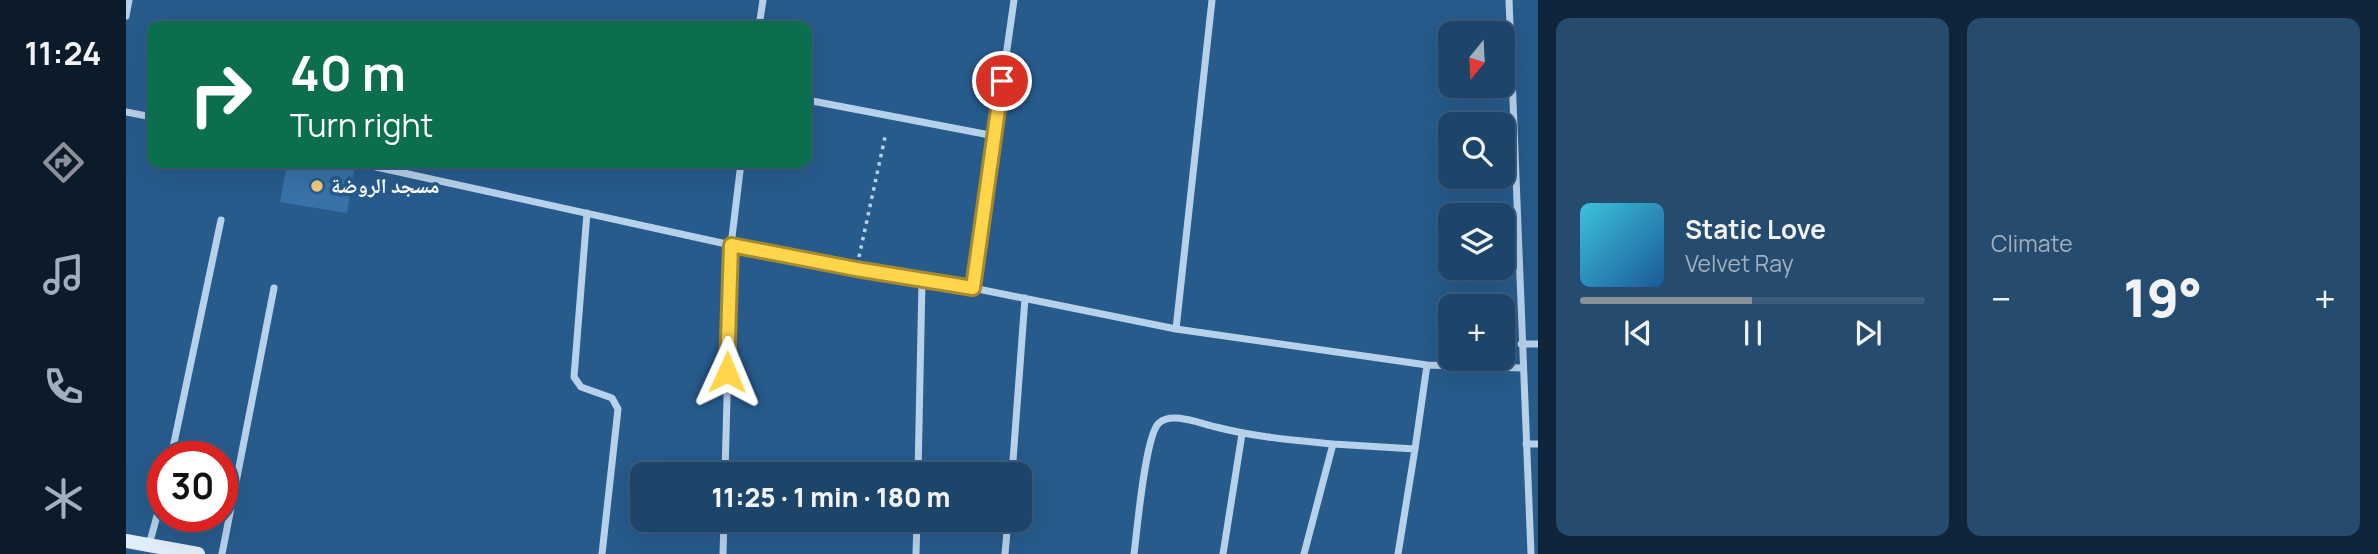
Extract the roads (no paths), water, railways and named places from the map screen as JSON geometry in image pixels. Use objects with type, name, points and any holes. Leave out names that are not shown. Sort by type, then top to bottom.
[{"type":"main road","points":[[126,541],[198,554]]},
{"type":"street","points":[[126,16],[130,0]]},
{"type":"street","points":[[760,21],[763,0]]},
{"type":"street","points":[[973,288],[1013,0]]},
{"type":"street","points":[[1175,329],[1212,0]]},
{"type":"street","points":[[1509,0],[1531,554]]},
{"type":"street","points":[[812,101],[995,135]]},
{"type":"street","points":[[126,111],[147,116]]},
{"type":"street","points":[[381,168],[731,245],[973,288],[1175,329],[1427,365],[1522,368]]},
{"type":"street","points":[[725,462],[731,245],[740,168]]},
{"type":"street","points":[[587,213],[574,377],[581,387],[612,398],[618,409],[602,554]]},
{"type":"street","points":[[174,441],[221,220]]},
{"type":"street","points":[[918,462],[922,281]]},
{"type":"street","points":[[222,554],[274,288]]},
{"type":"street","points":[[1014,462],[1025,298]]},
{"type":"street","points":[[1521,344],[1538,344]]},
{"type":"street","points":[[1398,554],[1427,365]]},
{"type":"street","points":[[1134,554],[1146,461],[1154,429],[1166,419],[1178,419],[1242,434],[1333,444],[1415,449]]},
{"type":"street","points":[[1223,554],[1242,434]]},
{"type":"street","points":[[1304,554],[1333,444]]},
{"type":"street","points":[[1526,444],[1538,444]]},
{"type":"street","points":[[149,545],[153,532]]},
{"type":"street","points":[[723,554],[724,532]]},
{"type":"street","points":[[916,554],[917,532]]},
{"type":"street","points":[[1005,554],[1007,532]]},
{"type":"place","name":"مسجد الروضة","points":[[317,186]]}]
